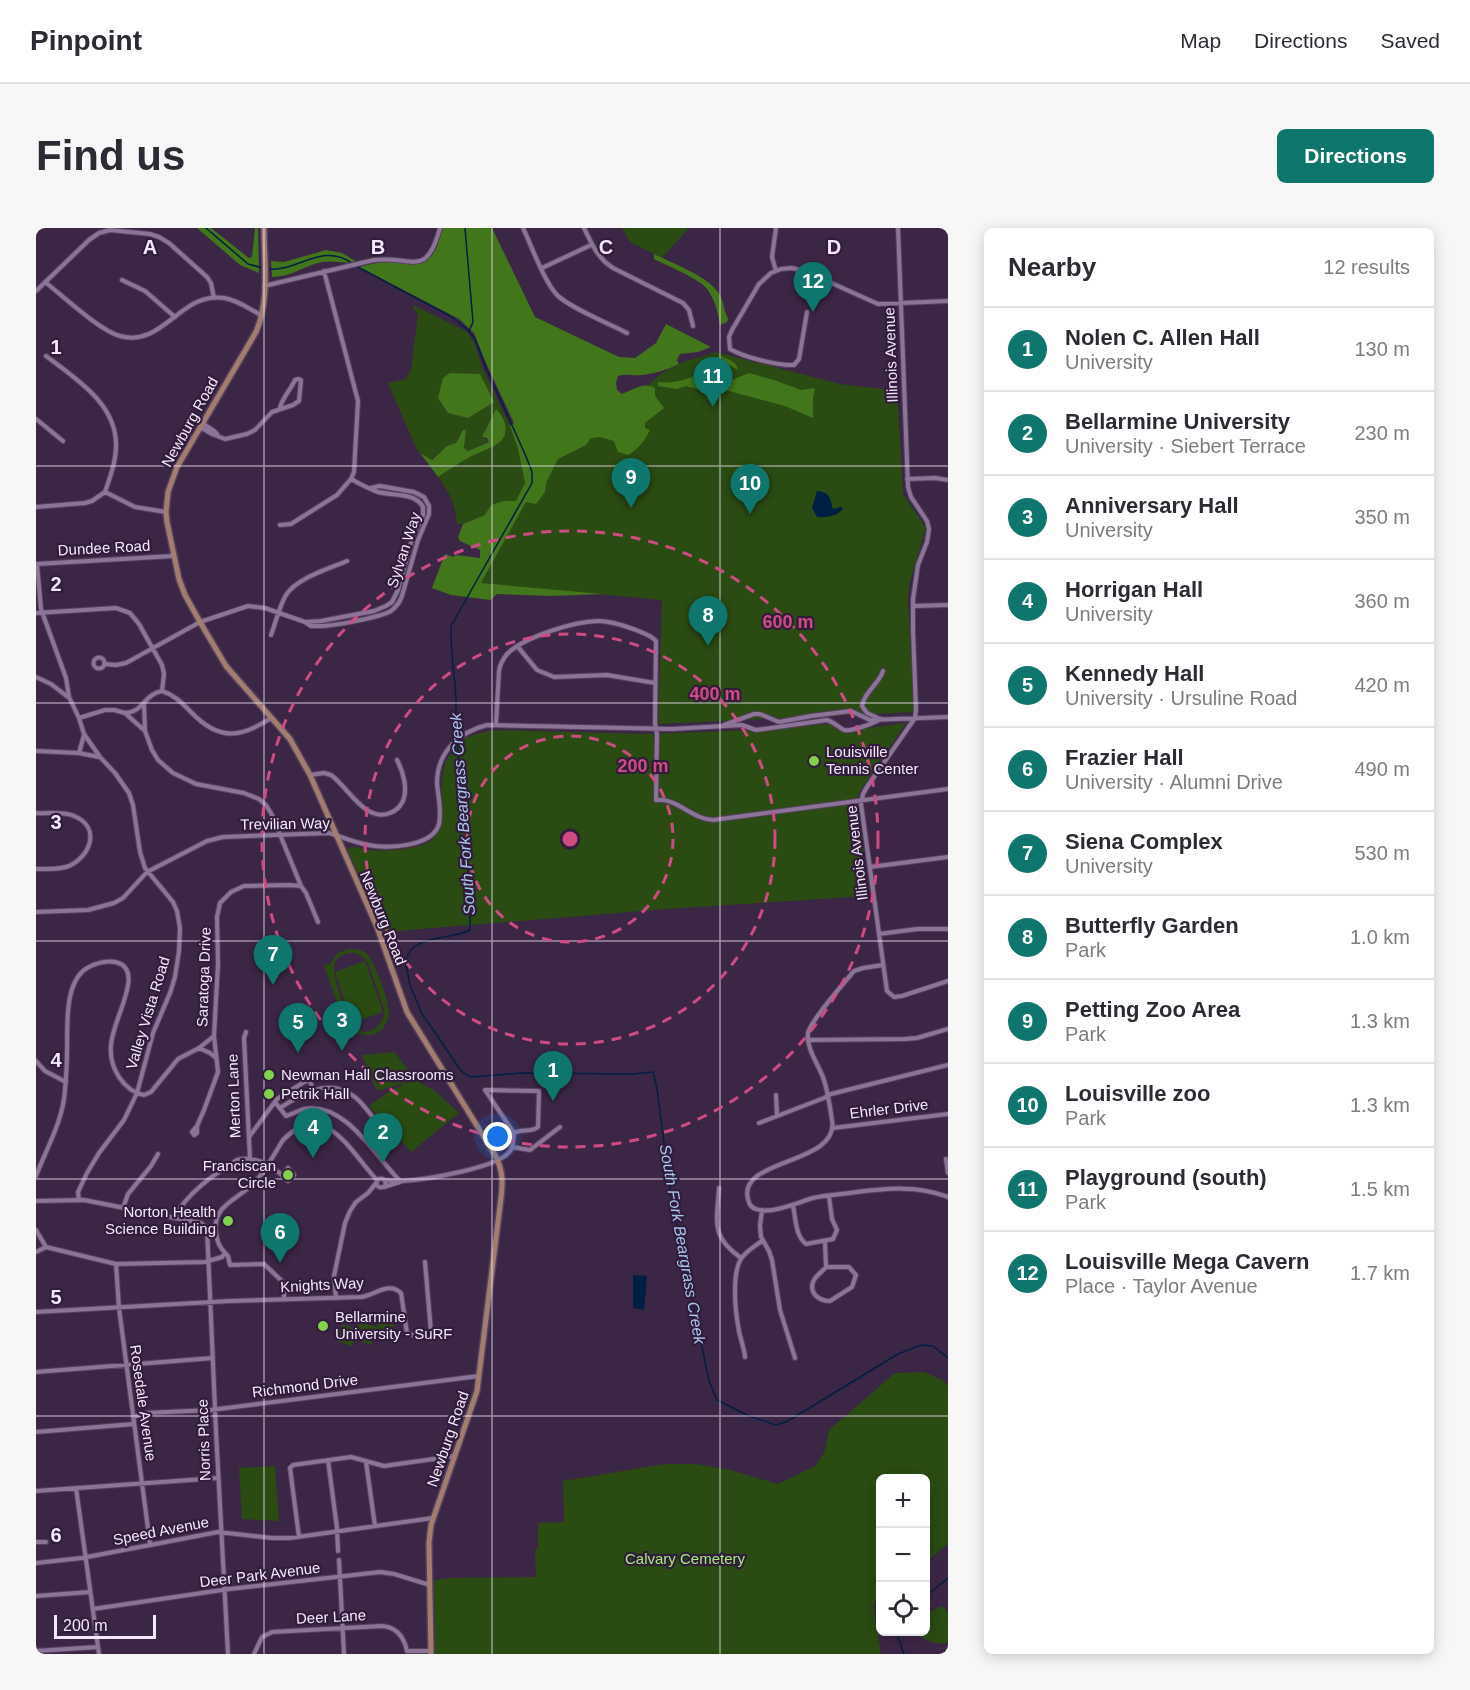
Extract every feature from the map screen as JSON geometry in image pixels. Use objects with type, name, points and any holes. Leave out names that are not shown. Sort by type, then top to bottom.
[{"type":"main road","name":"Newburg Road","points":[[264,228],[264,286],[261,315],[256,332],[171,481],[166,512],[173,556],[184,593],[226,666],[290,739],[310,775],[377,927],[407,1012],[498,1159],[501,1170],[503,1183],[475,1398],[433,1518],[429,1544],[431,1653]]},
{"type":"street","points":[[264,286],[382,259],[421,261],[431,254],[440,228]]},
{"type":"street","points":[[524,228],[549,284],[561,299],[627,333]]},
{"type":"street","points":[[584,228],[591,245],[601,258],[609,265],[683,303],[689,310],[693,326]]},
{"type":"street","points":[[776,228],[772,257],[776,271]]},
{"type":"street","name":"Illinois Avenue","points":[[898,228],[907,480],[911,497],[927,520],[929,529],[927,542],[918,565],[913,606],[915,718],[867,787],[861,801],[886,988],[894,997],[948,981]]},
{"type":"street","points":[[36,291],[96,235],[110,230],[150,234],[169,243],[207,277],[214,297]]},
{"type":"street","points":[[542,268],[591,245]]},
{"type":"street","points":[[807,312],[799,359],[794,365],[763,360],[730,349],[729,337],[759,284],[766,276],[788,268],[807,272],[878,304],[948,301]]},
{"type":"street","points":[[280,525],[291,524],[338,495],[351,479],[356,461],[358,401],[324,272]]},
{"type":"street","points":[[122,280],[145,291],[175,317]]},
{"type":"street","points":[[45,282],[103,328],[121,337],[136,338],[150,335],[194,303],[214,297],[232,300],[261,315]]},
{"type":"street","points":[[36,507],[85,503],[99,497],[105,492],[116,453],[116,436],[111,421],[101,404],[88,389],[46,356]]},
{"type":"street","points":[[201,425],[212,434],[228,439],[251,432],[272,412],[299,401],[302,380],[295,380],[280,408]]},
{"type":"street","points":[[36,419],[63,441]]},
{"type":"street","points":[[907,480],[935,478],[948,480]]},
{"type":"street","name":"Sylvan Way","points":[[105,664],[126,663],[200,622],[248,606],[259,606],[311,626],[323,627],[329,622],[384,614],[396,606],[402,596],[423,521],[429,514],[429,506],[419,493],[380,486],[371,488],[351,479]]},
{"type":"street","points":[[105,492],[135,507],[166,512]]},
{"type":"street","name":"Dundee Road","points":[[37,564],[173,556]]},
{"type":"street","points":[[271,635],[288,593],[298,583],[346,561]]},
{"type":"street","name":"Valley Vista Road","points":[[37,564],[42,613],[66,678],[69,697],[84,734],[129,794],[133,805],[140,852],[147,872],[173,902],[179,921],[180,936],[175,977],[151,1039],[137,1093],[124,1120],[87,1173],[78,1192],[79,1200]]},
{"type":"street","points":[[913,606],[948,605]]},
{"type":"street","points":[[36,613],[116,608],[124,610],[136,620],[163,668],[162,691]]},
{"type":"street","points":[[496,724],[500,667],[505,657],[518,647],[559,629],[596,621],[622,625],[655,639],[657,643],[656,800],[672,801],[699,817],[713,820],[948,789]]},
{"type":"street","points":[[518,647],[537,670],[554,677],[607,675],[656,683]]},
{"type":"street","points":[[881,719],[867,713],[862,706],[863,699],[875,686],[883,671]]},
{"type":"street","points":[[36,677],[69,697]]},
{"type":"street","points":[[79,717],[105,710],[125,713],[136,711],[151,694],[162,691],[177,699],[206,725],[224,732],[248,731],[272,718]]},
{"type":"street","points":[[144,702],[145,731],[152,750],[170,771],[196,784],[244,793],[259,799],[270,811],[318,922]]},
{"type":"street","points":[[756,730],[752,720],[754,714],[763,715],[778,723],[847,711],[870,720],[948,717]]},
{"type":"street","points":[[125,713],[145,731]]},
{"type":"street","name":"Trevilian Way","points":[[720,726],[754,714]]},
{"type":"street","points":[[855,728],[859,721],[857,714]]},
{"type":"street","points":[[855,728],[881,719]]},
{"type":"street","name":"Trevilian Way","points":[[36,912],[88,910],[114,903],[123,898],[147,872],[207,841],[224,837],[329,832],[368,845],[384,847],[423,840],[432,835],[438,827],[437,781],[443,756],[457,739],[479,727],[496,724],[655,728],[742,725],[756,730],[828,720],[844,730],[855,728]]},
{"type":"street","points":[[79,753],[84,734]]},
{"type":"street","points":[[36,751],[79,753],[100,757]]},
{"type":"street","points":[[310,775],[324,773],[331,775],[367,811],[375,815],[384,815],[396,810],[404,798],[402,771],[397,760]]},
{"type":"street","points":[[36,813],[67,814],[77,817],[87,828],[90,839],[87,851],[75,862],[57,869],[36,869]]},
{"type":"street","points":[[870,867],[948,857]]},
{"type":"street","name":"Saratoga Drive","points":[[137,1093],[144,1095],[151,1092],[178,1059],[199,1048],[214,1036],[220,903],[231,892],[244,886],[301,886]]},
{"type":"street","points":[[879,934],[928,928],[948,929]]},
{"type":"street","points":[[36,1176],[60,1119],[66,1082],[68,1013],[74,983],[81,973],[94,965],[109,961],[121,964],[125,968],[129,982],[113,1030],[111,1057],[120,1078],[137,1093]]},
{"type":"street","points":[[883,964],[854,971],[811,1025],[808,1033],[810,1048],[821,1072],[828,1096],[833,1128],[831,1136],[798,1158],[773,1166],[750,1183],[747,1194],[749,1203],[755,1209],[762,1210],[793,1206],[810,1199],[900,1188],[927,1190],[948,1197]]},
{"type":"street","points":[[809,1040],[905,1039],[948,1029]]},
{"type":"street","name":"Merton Lane","points":[[246,1032],[244,1038],[250,1159]]},
{"type":"street","points":[[197,1126],[218,1069],[214,1036]]},
{"type":"street","points":[[199,1048],[216,1059]]},
{"type":"street","points":[[36,1061],[45,1071],[66,1082]]},
{"type":"street","points":[[759,1123],[831,1094],[948,1065]]},
{"type":"street","points":[[248,1137],[277,1099],[309,1079],[313,1089]]},
{"type":"street","points":[[280,1108],[313,1089],[336,1089],[354,1097],[383,1130]]},
{"type":"street","points":[[368,1193],[401,1182],[453,1174],[506,1155],[512,1147],[514,1133],[485,1090],[539,1091],[538,1127],[535,1130],[519,1130],[514,1133]]},
{"type":"street","points":[[776,1095],[777,1116]]},
{"type":"street","points":[[275,1102],[286,1116],[312,1109],[326,1111],[340,1117],[352,1127],[401,1182]]},
{"type":"street","name":"Ehrler Drive","points":[[833,1128],[948,1114]]},
{"type":"street","points":[[284,1299],[284,1283],[264,1264],[230,1265],[228,1256],[218,1243],[215,1224],[220,1212],[231,1200],[253,1185],[283,1140],[288,1135],[309,1125],[320,1125],[333,1130],[377,1181],[377,1186],[382,1188]]},
{"type":"street","points":[[512,1147],[530,1150],[561,1127]]},
{"type":"street","points":[[123,1208],[128,1194],[158,1154]]},
{"type":"street","points":[[36,1201],[79,1200],[174,1218],[191,1195],[234,1162],[244,1158],[268,1164],[282,1175]]},
{"type":"street","points":[[946,1159],[948,1173]]},
{"type":"street","points":[[382,1188],[386,1183],[384,1180]]},
{"type":"street","points":[[336,1298],[334,1276],[345,1223],[350,1211],[377,1181],[401,1182]]},
{"type":"street","points":[[719,1188],[718,1231],[728,1248],[741,1258]]},
{"type":"street","points":[[793,1206],[797,1231],[802,1242],[806,1244],[825,1242],[833,1239],[837,1230],[832,1219],[829,1196]]},
{"type":"street","points":[[762,1210],[760,1226],[762,1241],[772,1260],[780,1310],[795,1358]]},
{"type":"street","name":"Norris Place","points":[[174,1218],[201,1223],[208,1230],[228,1654]]},
{"type":"street","points":[[36,1230],[46,1247]]},
{"type":"street","points":[[745,1357],[736,1309],[736,1275],[741,1258],[762,1241]]},
{"type":"street","points":[[825,1242],[826,1267],[813,1282],[812,1289],[816,1296],[830,1301],[852,1287],[856,1275],[849,1266],[826,1267]]},
{"type":"street","points":[[36,1252],[46,1247],[116,1264],[209,1261],[222,1257],[225,1253]]},
{"type":"street","name":"Knights Way","points":[[36,1312],[211,1302],[361,1297],[370,1296],[385,1288],[396,1289],[401,1293],[407,1334],[429,1333],[431,1332],[425,1262]]},
{"type":"street","name":"Rosedale Avenue","points":[[116,1264],[119,1308],[150,1544]]},
{"type":"street","points":[[36,1372],[213,1358]]},
{"type":"street","name":"Richmond Drive","points":[[133,1417],[146,1413],[215,1409],[479,1376]]},
{"type":"street","points":[[36,1432],[134,1424]]},
{"type":"street","points":[[299,1537],[291,1466],[351,1457],[384,1466],[455,1456]]},
{"type":"street","points":[[328,1460],[338,1531],[338,1551]]},
{"type":"street","points":[[366,1462],[375,1526]]},
{"type":"street","points":[[36,1491],[218,1478]]},
{"type":"street","points":[[76,1488],[99,1654]]},
{"type":"street","name":"Speed Avenue","points":[[36,1563],[86,1558],[221,1532],[281,1538],[299,1537],[433,1518]]},
{"type":"street","points":[[36,1542],[46,1542]]},
{"type":"street","points":[[339,1560],[344,1654]]},
{"type":"street","name":"Deer Park Avenue","points":[[93,1609],[224,1590],[384,1572],[430,1585]]},
{"type":"street","points":[[36,1596],[90,1592]]},
{"type":"street","name":"Deer Lane","points":[[254,1654],[262,1637],[272,1632],[382,1626],[392,1628],[402,1637],[406,1653]]},
{"type":"street","points":[[36,1651],[98,1647]]},
{"type":"street","points":[[406,1653],[431,1653]]},
{"type":"green space","points":[[197,228],[211,228],[249,258],[252,257],[255,228],[258,228],[259,273],[240,265]]},
{"type":"green space","points":[[442,228],[492,228],[535,317],[619,357],[635,358],[656,343],[666,324],[711,347],[698,352],[680,354],[677,360],[679,364],[661,371],[618,376],[617,390],[622,394],[638,387],[651,386],[655,388],[655,396],[664,408],[645,423],[645,428],[650,430],[643,441],[628,455],[618,452],[614,441],[600,437],[591,438],[586,445],[558,459],[546,483],[545,492],[536,504],[526,502],[481,583],[603,594],[551,596],[497,594],[490,600],[451,595],[432,588],[445,554],[453,557],[456,555],[480,558],[480,550],[460,541],[458,537],[463,524],[485,515],[491,505],[504,501],[516,501],[525,483],[518,449],[510,426],[514,423],[474,333],[459,319],[359,267],[387,262],[422,263],[435,251]]},
{"type":"green space","points":[[622,228],[689,228],[662,258],[630,242]]},
{"type":"green space","points":[[326,250],[342,253],[357,262],[323,262],[272,277],[271,261],[284,262]]},
{"type":"green space","points":[[654,254],[689,270],[713,286],[721,298],[728,318],[727,322],[720,325],[714,302],[703,285],[654,259]]},
{"type":"green space","points":[[411,304],[466,331],[474,342],[482,367],[510,426],[518,449],[525,483],[517,501],[504,501],[485,515],[463,524],[457,524],[451,499],[438,477],[500,442],[505,434],[505,425],[496,409],[482,437],[489,441],[468,451],[464,448],[466,430],[459,435],[456,443],[447,446],[431,460],[416,448],[388,383],[406,379],[411,369],[418,315]],"holes":[[[450,373],[480,374],[468,418],[448,413],[438,398]]]},
{"type":"green space","points":[[716,352],[840,384],[883,389],[897,387],[903,494],[926,528],[909,585],[908,600],[914,712],[658,724],[662,600],[481,583],[563,436],[639,395],[662,373],[683,362]]},
{"type":"green space","points":[[720,356],[731,361],[738,370],[729,365],[723,375],[727,380],[749,373],[801,390],[815,388],[813,418],[785,406],[714,387],[705,391],[686,386],[677,389],[658,386],[658,382],[677,381],[695,376]]},
{"type":"green space","points":[[450,373],[480,374],[494,402],[468,418],[448,413],[438,398],[443,378]]},
{"type":"green space","points":[[496,409],[505,425],[503,439],[438,477],[420,453],[432,460],[447,446],[456,443],[463,430],[466,430],[464,448],[468,451],[489,442],[487,438],[482,437]]},
{"type":"green space","points":[[906,723],[858,794],[868,896],[666,909],[384,932],[348,851],[348,848],[353,847],[376,851],[400,849],[429,842],[437,833],[441,823],[443,774],[446,761],[461,741],[483,732],[495,730],[644,734],[756,730],[829,724],[850,733],[861,729]]},
{"type":"green space","points":[[348,949],[359,950],[366,953],[374,964],[389,1009],[385,1026],[375,1034],[348,1034],[324,965],[330,964],[338,953]],"holes":[[[354,953],[362,956],[368,963],[384,1009],[382,1021],[378,1026],[364,1032],[358,1030],[349,1021],[334,970],[338,958],[344,954]]]},
{"type":"green space","points":[[365,961],[383,1012],[352,1023],[335,972]]},
{"type":"green space","points":[[395,1052],[415,1080],[435,1091],[459,1113],[411,1152],[369,1106],[390,1091],[409,1082],[377,1091],[362,1055]]},
{"type":"green space","points":[[379,1320],[394,1325],[388,1342],[373,1337],[371,1345],[355,1339],[352,1346],[336,1341],[342,1324],[357,1329],[360,1322],[376,1327]]},
{"type":"green space","name":"Calvary Cemetery","points":[[924,1372],[944,1381],[948,1386],[948,1544],[930,1559],[930,1474],[876,1474],[876,1601],[873,1604],[876,1636],[878,1636],[881,1654],[435,1654],[434,1580],[536,1577],[535,1549],[538,1549],[538,1523],[564,1522],[563,1481],[664,1464],[697,1464],[730,1470],[778,1484],[815,1466],[824,1453],[829,1430],[895,1373]]},
{"type":"green space","points":[[275,1466],[279,1521],[242,1519],[239,1468]]},
{"type":"green space","points":[[941,1606],[945,1608],[948,1614],[948,1643],[931,1642],[922,1636],[930,1636],[930,1612]]},
{"type":"water","points":[[817,491],[830,498],[834,509],[843,508],[841,511],[832,516],[817,517],[812,508]]},
{"type":"water","points":[[633,1275],[647,1276],[644,1310],[633,1308]]},
{"type":"waterway","name":"South Fork Beargrass Creek","points":[[206,228],[248,264],[263,268]]},
{"type":"waterway","points":[[465,228],[473,322],[469,331]]},
{"type":"waterway","name":"South Fork Beargrass Creek","points":[[268,269],[279,269],[320,256],[341,257],[352,263]]},
{"type":"waterway","name":"South Fork Beargrass Creek","points":[[356,266],[450,316],[467,329],[475,339],[532,472],[532,483],[451,626],[457,739]]},
{"type":"waterway","name":"South Fork Beargrass Creek","points":[[457,743],[465,819],[470,930],[426,941],[413,948],[405,960],[410,985],[422,1014],[461,1071],[470,1077],[522,1073],[634,1074],[653,1072],[671,1196],[709,1381],[717,1400],[749,1416],[776,1425],[788,1421],[898,1354],[921,1345],[933,1346],[948,1358]]},
{"type":"waterway","name":"South Fork Beargrass Creek","points":[[930,1593],[948,1578]]},
{"type":"waterway","name":"South Fork Beargrass Creek","points":[[897,1636],[904,1654]]},
{"type":"place","name":"Louisville Mega Cavern","points":[[813,312]]},
{"type":"place","name":"Playground (south)","points":[[713,407]]},
{"type":"place","name":"Petting Zoo Area","points":[[631,508]]},
{"type":"place","name":"Louisville zoo","points":[[750,514]]},
{"type":"place","name":"Butterfly Garden","points":[[708,646]]},
{"type":"place","name":"Louisville Tennis Center","points":[[814,761]]},
{"type":"place","name":"Siena Complex","points":[[273,985]]},
{"type":"place","name":"Anniversary Hall","points":[[342,1051]]},
{"type":"place","name":"Kennedy Hall","points":[[298,1053]]},
{"type":"place","name":"Newman Hall Classrooms","points":[[269,1075]]},
{"type":"place","name":"Petrik Hall","points":[[269,1094]]},
{"type":"place","name":"Nolen C. Allen Hall","points":[[553,1101]]},
{"type":"place","name":"Horrigan Hall","points":[[313,1158]]},
{"type":"place","name":"Bellarmine University","points":[[383,1163]]},
{"type":"place","name":"Franciscan Circle","points":[[288,1175]]},
{"type":"place","name":"Norton Health Science Building","points":[[228,1221]]},
{"type":"place","name":"Frazier Hall","points":[[280,1263]]},
{"type":"place","name":"Bellarmine University - SuRF","points":[[323,1326]]}]
